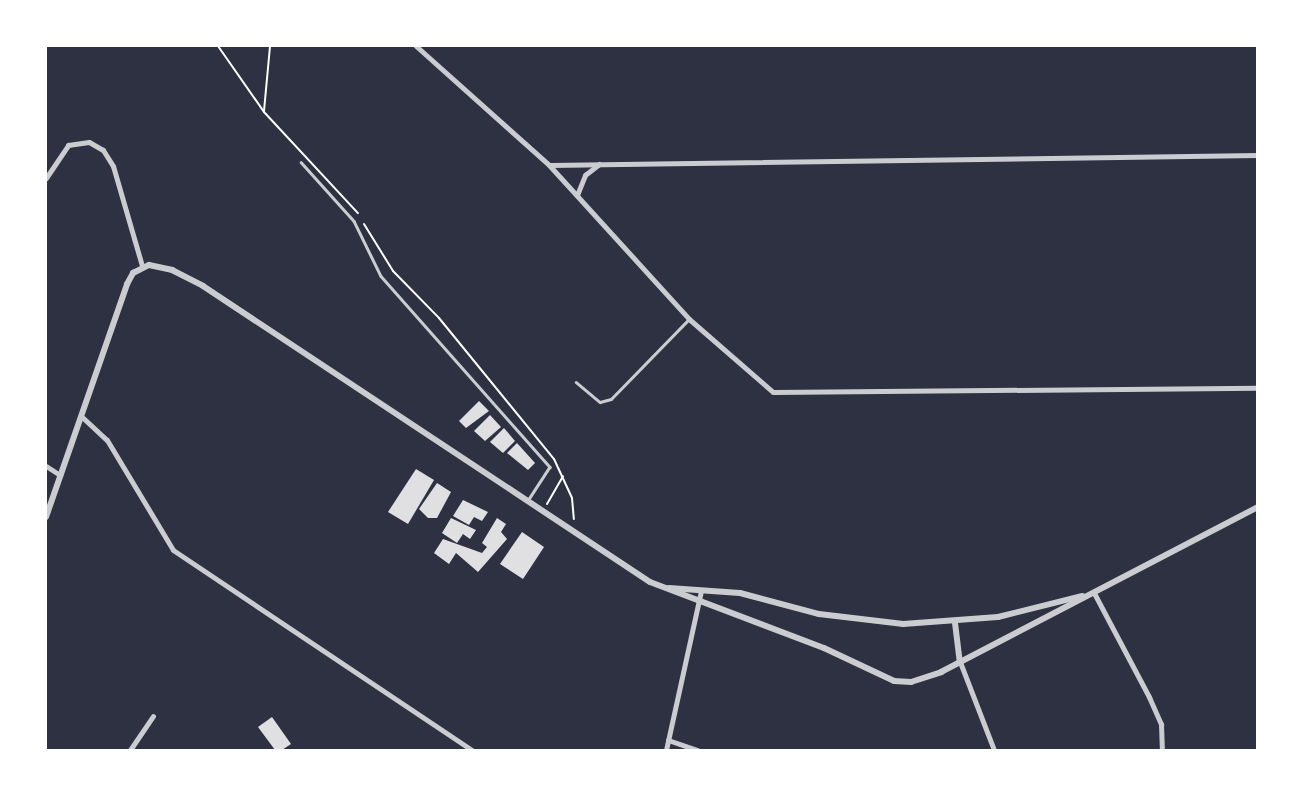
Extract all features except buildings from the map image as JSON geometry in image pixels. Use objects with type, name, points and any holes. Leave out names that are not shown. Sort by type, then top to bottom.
[{"type":"street","points":[[416,46],[550,165],[690,319],[773,392],[1258,388]]},
{"type":"street","points":[[46,178],[68,145],[89,142],[103,150],[113,166],[142,266]]},
{"type":"street","points":[[550,165],[1258,155]]},
{"type":"street","points":[[577,195],[585,175],[598,164]]},
{"type":"street","points":[[142,266],[164,268],[193,280],[542,512],[661,587],[699,604],[804,640],[894,681],[920,680],[960,662],[1257,509]]},
{"type":"street","points":[[46,516],[127,284],[142,266]]},
{"type":"street","points":[[81,416],[107,440],[173,551],[472,751]]},
{"type":"street","points":[[46,466],[60,475]]},
{"type":"street","points":[[661,587],[752,595],[862,621],[955,623],[1033,610],[1094,593]]},
{"type":"street","points":[[666,751],[701,591]]},
{"type":"street","points":[[1094,593],[1161,724],[1162,751]]},
{"type":"street","points":[[955,623],[960,662],[994,751]]},
{"type":"street","points":[[130,751],[153,716]]},
{"type":"street","points":[[668,740],[697,751]]},
{"type":"lane","points":[[301,162],[354,221],[381,276],[550,467],[527,501]]},
{"type":"lane","points":[[576,382],[600,401],[611,399],[690,319]]},
{"type":"path","points":[[218,46],[264,112],[346,197],[393,271],[468,351],[563,475],[577,515],[568,529]]},
{"type":"path","points":[[264,112],[270,46]]},
{"type":"path","points":[[542,512],[563,475]]}]
